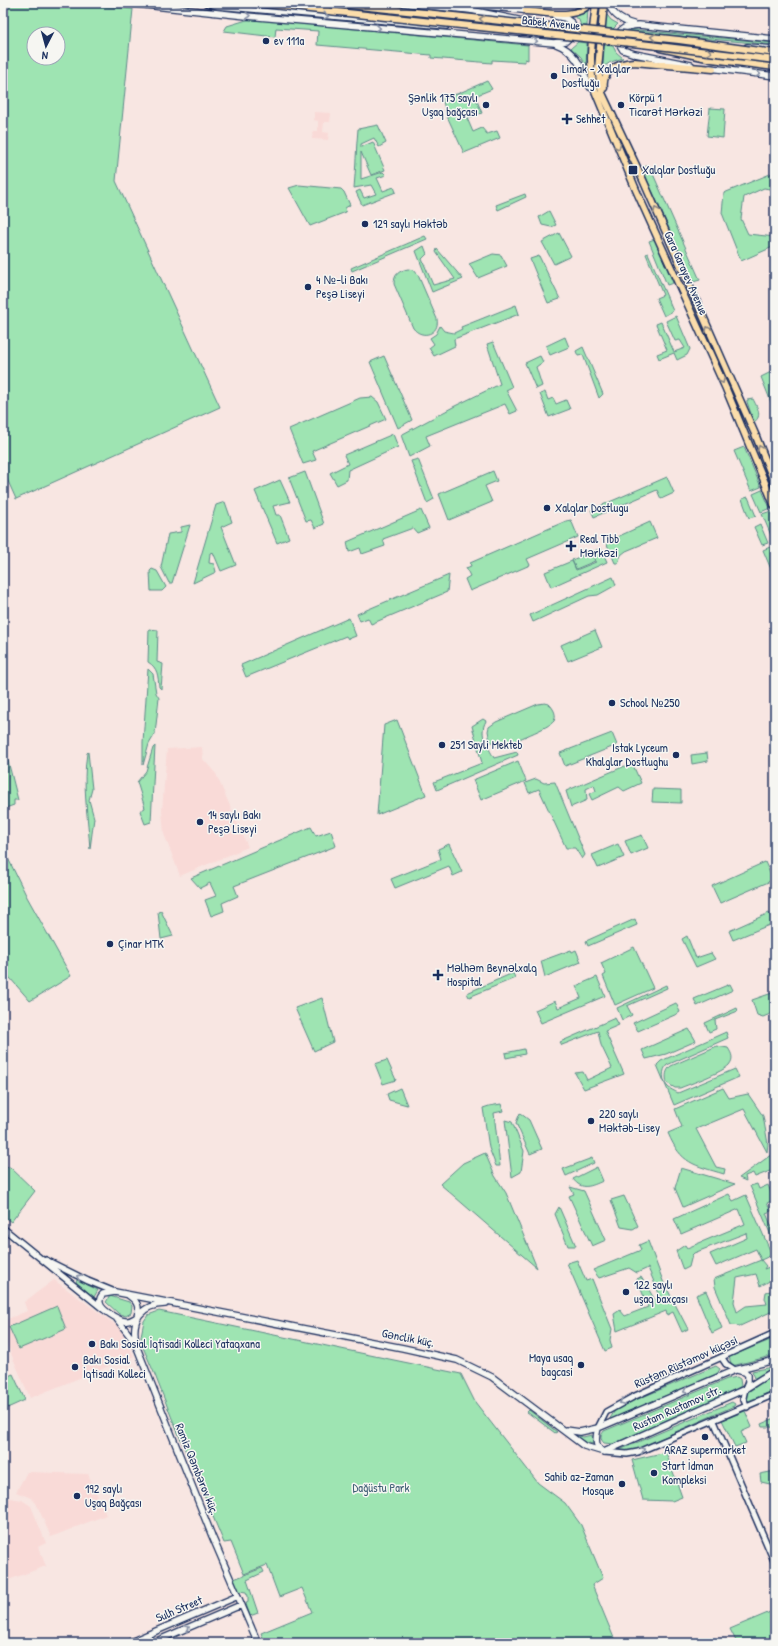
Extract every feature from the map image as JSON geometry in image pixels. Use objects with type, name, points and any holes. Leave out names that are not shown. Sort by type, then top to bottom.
[{"type":"main road","name":"Babek Avenue","points":[[126,3],[246,16],[554,43],[566,41],[571,37],[574,30],[572,23],[561,17],[526,11],[457,3]]},
{"type":"main road","points":[[206,3],[218,6],[344,18],[547,34]]},
{"type":"main road","name":"Babek Avenue","points":[[253,3],[641,44],[775,60]]},
{"type":"main road","name":"Babek Avenue","points":[[331,3],[679,40],[775,53]]},
{"type":"main road","points":[[396,3],[470,10],[548,26]]},
{"type":"main road","points":[[590,87],[588,65],[591,3]]},
{"type":"main road","points":[[526,11],[573,13],[582,10],[591,3]]},
{"type":"main road","name":"Gara Garayev Avenue","points":[[596,3],[592,46],[593,85],[636,190],[726,389],[775,507]]},
{"type":"main road","name":"Gara Garayev Avenue","points":[[604,3],[598,69],[600,86],[755,434],[775,484]]},
{"type":"main road","points":[[608,3],[619,17],[639,25],[775,39]]},
{"type":"main road","points":[[639,25],[629,26],[619,32],[617,40],[623,50],[635,54],[713,69]]},
{"type":"main road","points":[[679,40],[775,49]]},
{"type":"main road","points":[[554,43],[566,48],[574,56],[590,87],[599,109],[611,130]]},
{"type":"main road","points":[[641,44],[712,59],[775,67]]},
{"type":"main road","points":[[616,120],[604,88],[604,81],[606,74],[620,64],[634,62],[775,76]]},
{"type":"main road","points":[[138,1350],[126,1330],[116,1318],[104,1309],[100,1302],[101,1296],[106,1292],[115,1292],[179,1305]]},
{"type":"main road","points":[[128,1295],[138,1304],[139,1311],[134,1334],[138,1350]]},
{"type":"main road","points":[[116,1318],[127,1321],[137,1316],[147,1308],[153,1306],[179,1305]]},
{"type":"main road","name":"Gənclik küç.","points":[[179,1305],[403,1348],[457,1360],[492,1377],[584,1446],[604,1452]]},
{"type":"main road","name":"Ramiz Qəmbərov küç.","points":[[138,1350],[212,1536],[258,1643]]},
{"type":"main road","name":"Rustam Rustamov str.","points":[[560,1427],[568,1431],[580,1432],[598,1428],[735,1370],[775,1360]]},
{"type":"main road","points":[[735,1370],[745,1372],[748,1375],[748,1382],[745,1390]]},
{"type":"main road","name":"Rustam Rustamov str.","points":[[604,1452],[745,1390],[775,1370]]},
{"type":"main road","points":[[598,1428],[596,1438],[597,1447],[604,1452]]},
{"type":"main road","name":"Sulh Street","points":[[128,1643],[142,1640],[238,1596]]},
{"type":"main road","name":"Sulh Street","points":[[152,1643],[241,1605]]},
{"type":"street","points":[[3,1228],[104,1309]]},
{"type":"street","points":[[38,1256],[88,1281],[115,1292]]},
{"type":"street","name":"Rüstəm Rüstəmov küçəsi","points":[[598,1428],[606,1412],[633,1397],[775,1333]]},
{"type":"street","points":[[722,1358],[726,1364],[735,1370]]},
{"type":"street","points":[[745,1390],[742,1398],[747,1407]]},
{"type":"street","points":[[604,1452],[627,1454],[638,1452],[775,1394]]},
{"type":"street","points":[[714,1421],[775,1563]]},
{"type":"shaded area","points":[[314,112],[331,113],[330,122],[324,122],[323,132],[329,133],[328,140],[312,139],[313,131],[318,131],[318,121],[314,120]]},
{"type":"shaded area","name":"14 saylı Bakı Peşə Liseyi","points":[[202,747],[203,759],[216,774],[248,847],[180,876],[164,834],[162,811],[167,749]]},
{"type":"shaded area","points":[[54,1280],[120,1328],[134,1356],[30,1398],[3,1335],[3,1321],[27,1311],[24,1302]]},
{"type":"shaded area","points":[[27,1472],[88,1474],[106,1515],[51,1537],[36,1503],[31,1498],[16,1492]]},
{"type":"shaded area","points":[[3,1497],[22,1500],[31,1506],[46,1543],[38,1547],[46,1566],[3,1582]]},
{"type":"green space","points":[[3,3],[66,3],[133,9],[116,181],[220,407],[16,499],[3,470]]},
{"type":"green space","points":[[588,9],[587,26],[581,26],[579,20],[574,16],[583,14]]},
{"type":"green space","points":[[604,11],[611,20],[618,24],[613,29],[604,28]]},
{"type":"green space","points":[[250,19],[528,45],[528,60],[525,59],[525,62],[492,60],[492,63],[431,58],[431,55],[317,45],[318,31],[276,28],[275,37],[224,31],[227,26]]},
{"type":"green space","points":[[627,29],[775,43],[775,45],[624,31]]},
{"type":"green space","points":[[578,42],[587,43],[586,67],[581,57],[571,48]]},
{"type":"green space","points":[[604,45],[613,46],[616,52],[623,58],[611,62],[603,67]]},
{"type":"green space","points":[[487,81],[492,89],[475,96],[482,113],[467,118],[473,132],[482,128],[487,134],[497,131],[500,138],[464,153],[446,114],[442,97],[457,94]]},
{"type":"green space","points":[[710,108],[725,109],[723,138],[707,136]]},
{"type":"green space","points":[[378,125],[386,143],[379,147],[374,138],[361,144],[361,147],[373,142],[385,170],[371,175],[361,152],[361,179],[383,172],[386,175],[377,178],[383,191],[394,187],[396,192],[362,205],[356,192],[360,190],[364,198],[376,194],[371,185],[354,188],[358,129]]},
{"type":"green space","points":[[649,165],[700,280],[693,282],[642,168]]},
{"type":"green space","points":[[775,172],[775,190],[764,188],[744,197],[741,219],[748,234],[775,237],[775,246],[741,261],[722,213],[724,193]]},
{"type":"green space","points":[[299,185],[341,189],[350,205],[345,208],[346,212],[310,226],[289,188]]},
{"type":"green space","points":[[525,194],[526,197],[498,210],[496,205]]},
{"type":"green space","points":[[549,211],[556,225],[551,227],[542,225],[539,217]]},
{"type":"green space","points":[[559,233],[571,256],[554,264],[542,242]]},
{"type":"green space","points":[[425,236],[427,239],[352,271],[351,268]]},
{"type":"green space","points":[[655,239],[673,283],[667,285],[649,241]]},
{"type":"green space","points":[[424,246],[427,254],[422,259],[433,285],[455,279],[436,252],[437,249],[463,279],[432,292],[416,251]]},
{"type":"green space","points":[[648,253],[673,311],[664,316],[656,298],[663,295],[646,254]]},
{"type":"green space","points":[[493,254],[501,255],[507,266],[478,278],[469,264]]},
{"type":"green space","points":[[539,256],[560,299],[548,303],[530,259]]},
{"type":"green space","points":[[408,269],[414,270],[418,275],[437,319],[436,328],[430,334],[421,334],[413,328],[394,284],[396,275]]},
{"type":"green space","points":[[516,305],[519,314],[454,339],[455,346],[434,356],[429,348],[434,344],[430,338],[436,334],[440,326],[444,331],[454,333],[462,329],[461,327]]},
{"type":"green space","points":[[676,316],[690,349],[687,355],[677,360],[674,353],[659,359],[657,354],[667,350],[656,324],[661,322],[674,352],[685,348],[680,340],[675,341],[666,321]]},
{"type":"green space","points":[[565,337],[569,347],[550,355],[546,346]]},
{"type":"green space","points":[[493,342],[512,387],[506,390],[517,411],[510,414],[505,404],[426,436],[430,446],[409,457],[401,435],[500,384],[487,344]]},
{"type":"green space","points":[[583,347],[603,394],[599,398],[583,355],[578,356],[576,351]]},
{"type":"green space","points":[[384,356],[412,420],[398,428],[370,362]]},
{"type":"green space","points":[[540,356],[543,362],[536,367],[542,386],[536,389],[525,363]]},
{"type":"green space","points":[[775,370],[775,412],[761,377]]},
{"type":"green space","points":[[545,392],[548,400],[553,398],[556,404],[566,400],[570,409],[549,417],[540,394]]},
{"type":"green space","points":[[372,397],[378,402],[386,419],[312,451],[316,460],[303,464],[289,429],[360,398]]},
{"type":"green space","points":[[753,399],[759,414],[757,420],[754,422],[747,402],[747,400]]},
{"type":"green space","points":[[393,434],[398,447],[348,470],[347,480],[337,485],[330,473],[348,464],[344,455]]},
{"type":"green space","points":[[744,447],[761,487],[751,491],[734,451]]},
{"type":"green space","points":[[418,459],[434,499],[427,503],[411,461]]},
{"type":"green space","points":[[493,471],[497,481],[485,486],[492,502],[449,520],[439,494]]},
{"type":"green space","points":[[305,472],[324,524],[315,528],[311,520],[306,521],[289,478]]},
{"type":"green space","points":[[667,477],[674,493],[661,499],[657,490],[594,517],[591,510]]},
{"type":"green space","points":[[280,480],[290,502],[273,506],[276,515],[280,515],[289,538],[277,543],[255,491]]},
{"type":"green space","points":[[762,490],[770,508],[761,512],[753,494]]},
{"type":"green space","points":[[748,497],[756,516],[749,518],[742,499]]},
{"type":"green space","points":[[225,502],[232,522],[221,527],[236,565],[221,571],[213,552],[210,553],[209,563],[214,564],[216,572],[193,583],[216,505]]},
{"type":"green space","points":[[421,510],[429,528],[417,533],[413,528],[383,539],[385,546],[362,554],[360,548],[349,552],[347,542]]},
{"type":"green space","points":[[771,511],[775,521],[775,539],[773,540],[762,514]]},
{"type":"green space","points":[[571,520],[578,537],[527,559],[530,565],[470,591],[465,579],[470,576],[466,568],[471,566],[470,563]]},
{"type":"green space","points":[[650,522],[657,538],[626,551],[621,555],[618,563],[615,563],[606,542]]},
{"type":"green space","points":[[760,524],[768,543],[762,545],[754,527]]},
{"type":"green space","points":[[190,525],[172,583],[169,583],[161,567],[168,534],[181,532],[181,527]]},
{"type":"green space","points":[[770,547],[775,560],[775,573],[773,574],[763,550]]},
{"type":"green space","points":[[601,548],[607,562],[551,587],[545,572],[572,561],[576,570],[596,562],[592,552]]},
{"type":"green space","points":[[591,552],[595,561],[576,569],[572,560]]},
{"type":"green space","points":[[152,569],[157,571],[166,587],[162,591],[151,591],[150,571]]},
{"type":"green space","points":[[449,575],[447,592],[371,624],[368,618],[360,621],[357,614]]},
{"type":"green space","points":[[613,577],[616,585],[598,595],[589,596],[533,622],[530,615]]},
{"type":"green space","points":[[349,618],[356,636],[348,639],[346,636],[246,677],[241,665]]},
{"type":"green space","points":[[149,629],[158,630],[157,662],[163,664],[161,689],[159,687],[156,670],[148,662]]},
{"type":"green space","points":[[595,630],[602,647],[568,661],[561,645]]},
{"type":"green space","points":[[148,669],[153,674],[156,693],[159,698],[155,734],[149,744],[143,765],[143,742]]},
{"type":"green space","points":[[538,704],[549,704],[554,712],[555,719],[551,724],[503,746],[498,746],[490,741],[488,731],[489,727],[496,722]]},
{"type":"green space","points":[[483,719],[486,721],[483,736],[494,758],[517,752],[518,755],[437,790],[434,782],[482,763],[472,726]]},
{"type":"green space","points":[[397,720],[426,795],[377,815],[384,725]]},
{"type":"green space","points":[[612,733],[617,745],[565,766],[560,753]]},
{"type":"green space","points":[[3,745],[18,800],[14,800],[14,805],[3,809]]},
{"type":"green space","points":[[155,746],[151,822],[145,824],[140,811],[145,808],[137,782],[146,771],[153,748]]},
{"type":"green space","points":[[88,752],[92,789],[89,800],[94,818],[90,849],[85,789]]},
{"type":"green space","points":[[707,753],[708,761],[692,764],[691,755]]},
{"type":"green space","points":[[518,761],[526,781],[481,800],[473,780]]},
{"type":"green space","points":[[632,763],[641,783],[624,791],[619,787],[592,800],[589,794],[596,791],[594,785],[586,789],[587,800],[571,807],[566,791]]},
{"type":"green space","points":[[536,779],[544,783],[555,782],[585,855],[582,859],[575,848],[566,848],[539,789],[529,793],[525,783]]},
{"type":"green space","points":[[653,789],[681,790],[681,803],[652,802]]},
{"type":"green space","points":[[311,827],[316,836],[331,831],[336,846],[234,886],[238,896],[222,903],[224,911],[211,916],[205,900],[216,896],[210,883],[200,888],[191,878]]},
{"type":"green space","points":[[642,835],[648,848],[631,855],[625,841]]},
{"type":"green space","points":[[449,844],[462,872],[453,876],[449,866],[395,888],[391,879],[441,859],[438,849]]},
{"type":"green space","points":[[618,844],[624,857],[598,868],[592,855]]},
{"type":"green space","points":[[3,848],[27,897],[71,976],[30,1001],[3,970]]},
{"type":"green space","points":[[765,862],[773,880],[720,903],[712,886]]},
{"type":"green space","points":[[161,911],[173,936],[161,939],[158,912]]},
{"type":"green space","points":[[769,913],[774,923],[733,940],[729,931]]},
{"type":"green space","points":[[635,919],[637,925],[588,946],[586,941]]},
{"type":"green space","points":[[687,936],[696,958],[711,953],[715,959],[696,967],[682,939]]},
{"type":"green space","points":[[634,947],[653,988],[615,1005],[603,976],[606,974],[601,963]]},
{"type":"green space","points":[[571,950],[572,952],[576,950],[581,962],[545,977],[541,961]]},
{"type":"green space","points":[[513,973],[515,978],[469,997],[467,993]]},
{"type":"green space","points":[[597,977],[605,996],[541,1023],[535,1010],[555,1001],[558,1008],[581,998],[576,986]]},
{"type":"green space","points":[[730,984],[733,990],[697,1006],[694,999]]},
{"type":"green space","points":[[666,985],[667,988],[627,1006],[632,1015],[622,1020],[617,1008]]},
{"type":"green space","points":[[775,992],[775,1012],[763,1017],[757,1015],[752,1000]]},
{"type":"green space","points":[[322,998],[333,1042],[314,1051],[295,1008]]},
{"type":"green space","points":[[676,1003],[680,1012],[677,1014],[638,1031],[633,1023]]},
{"type":"green space","points":[[737,1008],[738,1011],[715,1020],[716,1029],[709,1032],[705,1023]]},
{"type":"green space","points":[[615,1018],[619,1025],[605,1031],[624,1074],[584,1089],[575,1073],[583,1072],[587,1080],[612,1068],[601,1045],[598,1031],[562,1045],[560,1042]]},
{"type":"green space","points":[[689,1029],[696,1041],[666,1054],[646,1059],[642,1050]]},
{"type":"green space","points":[[726,1032],[728,1038],[667,1065],[663,1072],[665,1083],[657,1065],[661,1061]]},
{"type":"green space","points":[[717,1046],[728,1048],[731,1054],[732,1061],[726,1068],[680,1088],[675,1088],[667,1083],[666,1073],[671,1066]]},
{"type":"green space","points":[[524,1049],[525,1054],[506,1058],[505,1053]]},
{"type":"green space","points":[[387,1060],[396,1080],[383,1084],[375,1064]]},
{"type":"green space","points":[[735,1069],[739,1077],[674,1105],[665,1084],[678,1093]]},
{"type":"green space","points":[[400,1088],[407,1105],[389,1100],[387,1094]]},
{"type":"green space","points":[[723,1088],[729,1098],[748,1094],[763,1116],[768,1144],[767,1152],[744,1109],[696,1129],[716,1167],[725,1169],[724,1174],[690,1162],[678,1151],[668,1133],[682,1127],[675,1109]]},
{"type":"green space","points":[[501,1104],[503,1111],[494,1113],[500,1166],[496,1166],[489,1148],[483,1108]]},
{"type":"green space","points":[[520,1113],[529,1120],[542,1149],[530,1154],[516,1123]]},
{"type":"green space","points":[[505,1120],[512,1122],[524,1151],[521,1172],[512,1177]]},
{"type":"green space","points":[[775,1152],[775,1169],[755,1177],[753,1173],[745,1176],[746,1181],[739,1178]]},
{"type":"green space","points":[[485,1153],[495,1176],[506,1193],[537,1268],[440,1184],[463,1163]]},
{"type":"green space","points":[[592,1158],[594,1163],[566,1176],[563,1169]]},
{"type":"green space","points":[[10,1167],[35,1191],[11,1222],[3,1216],[3,1168]]},
{"type":"green space","points":[[597,1167],[603,1181],[591,1186],[583,1186],[576,1183],[573,1179]]},
{"type":"green space","points":[[681,1168],[735,1184],[683,1207],[675,1188]]},
{"type":"green space","points":[[757,1184],[759,1189],[768,1185],[774,1200],[767,1203],[771,1211],[766,1213],[775,1235],[775,1245],[750,1186]]},
{"type":"green space","points":[[570,1187],[584,1191],[606,1240],[592,1246],[569,1196],[574,1194]]},
{"type":"green space","points":[[729,1194],[733,1201],[746,1195],[772,1255],[761,1260],[756,1249],[716,1266],[710,1254],[747,1238],[746,1233],[694,1253],[692,1255],[689,1267],[683,1270],[676,1251],[685,1245],[687,1248],[745,1224],[739,1209],[681,1234],[674,1219]]},
{"type":"green space","points":[[624,1196],[638,1226],[633,1229],[621,1227],[611,1200]]},
{"type":"green space","points":[[559,1207],[576,1246],[568,1246],[555,1214]]},
{"type":"green space","points":[[648,1241],[663,1281],[688,1329],[682,1332],[673,1312],[667,1315],[666,1311],[617,1331],[614,1314],[620,1310],[625,1316],[648,1307],[637,1279],[641,1277],[655,1300],[661,1298],[648,1268],[637,1273],[629,1268],[599,1278],[593,1270],[641,1250],[639,1245]]},
{"type":"green space","points":[[577,1260],[586,1281],[592,1279],[612,1329],[610,1340],[612,1348],[605,1351],[567,1263]]},
{"type":"green space","points":[[761,1260],[766,1266],[764,1269],[775,1265],[772,1278],[760,1286],[756,1274],[737,1278],[734,1302],[737,1312],[746,1306],[767,1304],[765,1298],[766,1292],[775,1290],[775,1310],[740,1326],[731,1325],[715,1287],[714,1279]]},
{"type":"green space","points":[[77,1280],[98,1290],[94,1297],[76,1282]]},
{"type":"green space","points":[[706,1291],[722,1328],[712,1333],[696,1295]]},
{"type":"green space","points":[[110,1296],[129,1302],[132,1306],[131,1313],[126,1316],[119,1314],[106,1302]]},
{"type":"green space","points":[[57,1306],[66,1329],[19,1349],[9,1327]]},
{"type":"green space","name":"Dağüstu Park","points":[[159,1311],[461,1374],[475,1402],[538,1483],[565,1503],[581,1525],[603,1578],[592,1585],[616,1643],[265,1643],[261,1633],[312,1612],[302,1588],[279,1597],[267,1565],[244,1574],[231,1542],[224,1543],[142,1345],[141,1336],[144,1321],[148,1315]]},
{"type":"green space","points":[[775,1338],[775,1355],[732,1366],[729,1357]]},
{"type":"green space","points":[[716,1366],[720,1369],[717,1374],[609,1420],[619,1407]]},
{"type":"green space","points":[[773,1367],[755,1378],[752,1371]]},
{"type":"green space","points":[[13,1374],[25,1400],[3,1410],[3,1378]]},
{"type":"green space","points":[[775,1374],[775,1390],[748,1401],[745,1394]]},
{"type":"green space","points":[[737,1377],[740,1379],[741,1386],[736,1389],[613,1444],[604,1443],[602,1440],[601,1436],[604,1431],[727,1379]]},
{"type":"green space","points":[[732,1402],[735,1404],[734,1406],[631,1452],[617,1451]]},
{"type":"green space","points":[[529,1410],[557,1432],[555,1433],[527,1412]]},
{"type":"green space","points":[[745,1411],[752,1427],[741,1432],[746,1443],[735,1447],[722,1420]]},
{"type":"green space","points":[[775,1418],[775,1429],[772,1427],[762,1427],[761,1424]]},
{"type":"green space","points":[[573,1435],[583,1437],[592,1435],[593,1444],[585,1442]]},
{"type":"green space","name":"Start İdman Kompleksi","points":[[666,1452],[682,1497],[672,1501],[643,1500],[632,1460]]},
{"type":"green space","points":[[775,1471],[775,1483],[770,1484],[761,1482],[760,1474]]},
{"type":"green space","points":[[262,1568],[264,1572],[247,1580],[258,1613],[250,1616],[246,1604],[248,1601],[248,1596],[246,1592],[239,1591],[234,1579]]},
{"type":"green space","points":[[775,1610],[775,1643],[768,1643],[766,1638],[754,1643],[737,1643],[730,1629]]},
{"type":"place","name":"ev 111a","points":[[266,41]]},
{"type":"place","name":"Limak - Xalqlar Dostluğu","points":[[554,76]]},
{"type":"place","name":"Şənlik 175 saylı Uşaq bağçası","points":[[486,105]]},
{"type":"place","name":"Körpü 1 Ticarət Mərkəzi","points":[[621,105]]},
{"type":"place","name":"Sehhet","points":[[567,119]]},
{"type":"place","name":"Xalqlar Dostluğu","points":[[633,170]]},
{"type":"place","name":"129 saylı Məktəb","points":[[365,224]]},
{"type":"place","name":"4 №-li Bakı Peşə Liseyi","points":[[308,287]]},
{"type":"place","name":"Xalqlar Dostlugu","points":[[547,508]]},
{"type":"place","name":"Real Tibb Mərkəzi","points":[[571,546]]},
{"type":"place","name":"School №250","points":[[612,703]]},
{"type":"place","name":"251 Sayli Mekteb","points":[[442,745]]},
{"type":"place","name":"Istak Lyceum Khalglar Dostlughu","points":[[676,755]]},
{"type":"place","name":"14 saylı Bakı Peşə Liseyi","points":[[200,822]]},
{"type":"place","name":"Çinar MTK","points":[[110,944]]},
{"type":"place","name":"Məlhəm Beynəlxalq Hospital","points":[[438,975]]},
{"type":"place","name":"220 saylı Məktəb-Lisey","points":[[591,1121]]},
{"type":"place","name":"122 saylı uşaq baxçası","points":[[626,1292]]},
{"type":"place","name":"Bakı Sosial İqtisadi Kolleci Yataqxana","points":[[92,1344]]},
{"type":"place","name":"Maya usaq bagcasi","points":[[581,1365]]},
{"type":"place","name":"Bakı Sosial İqtisadi Kolleci","points":[[75,1367]]},
{"type":"place","name":"ARAZ supermarket","points":[[705,1437]]},
{"type":"place","name":"Start İdman Kompleksi","points":[[654,1473]]},
{"type":"place","name":"Sahib az-Zaman Mosque","points":[[622,1484]]},
{"type":"place","name":"192 saylı Uşaq Bağçası","points":[[77,1496]]}]
